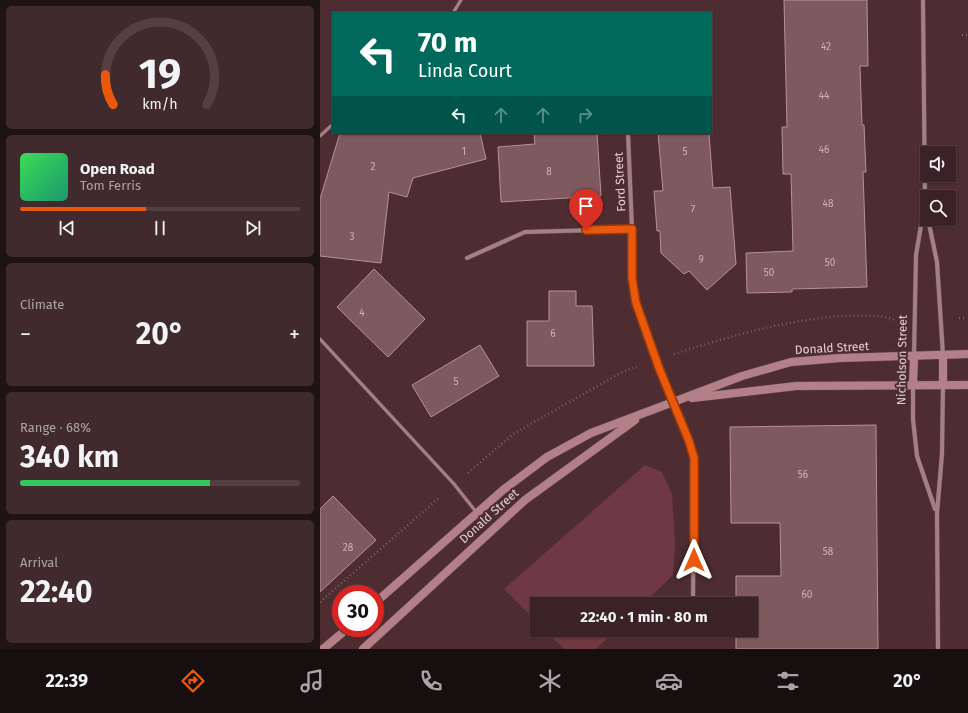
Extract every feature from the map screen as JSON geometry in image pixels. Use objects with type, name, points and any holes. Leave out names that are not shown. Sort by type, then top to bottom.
[{"type":"street","name":"Nicholson Street","points":[[923,0],[925,190]]},
{"type":"street","name":"Ford Street","points":[[628,134],[632,229],[632,278],[636,303],[676,400],[694,458],[693,597]]},
{"type":"street","name":"Nicholson Street","points":[[921,226],[916,255],[913,385],[914,419],[917,456],[937,513]]},
{"type":"street","name":"Nicholson Street","points":[[929,226],[937,262],[943,355],[942,454],[937,513],[938,649]]},
{"type":"street","points":[[467,258],[525,232],[632,229]]},
{"type":"street","name":"Donald Street","points":[[384,595],[528,471],[564,447],[591,433],[754,372],[791,362],[833,358],[914,357],[968,354]]},
{"type":"street","name":"Donald Street","points":[[676,400],[796,386],[968,385]]},
{"type":"street","name":"Donald Street","points":[[363,649],[525,500],[642,415]]},
{"type":"street","points":[[323,649],[337,637]]},
{"type":"lane","points":[[454,12],[461,0]]},
{"type":"lane","points":[[320,136],[332,125]]},
{"type":"lane","points":[[320,339],[454,484],[478,514]]},
{"type":"path","points":[[962,35],[968,35]]},
{"type":"shaded area","points":[[645,465],[662,472],[672,494],[675,544],[673,575],[650,597],[530,597],[530,615],[504,589]]},
{"type":"shaded area","points":[[552,637],[609,637],[596,649],[564,649]]},
{"type":"building","points":[[784,0],[867,0],[868,66],[860,66],[862,125],[864,125],[866,172],[863,172],[867,287],[792,289],[792,292],[747,293],[746,253],[793,251],[791,174],[783,174],[782,127],[787,127]]},
{"type":"building","points":[[340,134],[480,134],[486,159],[413,178],[407,197],[389,192],[381,263],[320,256],[320,199]]},
{"type":"building","points":[[534,134],[597,134],[601,196],[501,202],[498,147],[535,144]]},
{"type":"building","points":[[658,134],[709,134],[713,188],[730,187],[736,264],[707,290],[689,271],[684,274],[661,253],[660,231],[657,231],[654,191],[663,191]]},
{"type":"building","points":[[374,269],[425,319],[388,357],[337,307]]},
{"type":"building","points":[[549,291],[576,291],[576,306],[592,306],[594,366],[527,366],[527,321],[549,321]]},
{"type":"building","points":[[480,345],[499,376],[431,417],[412,385]]},
{"type":"building","points":[[876,425],[878,649],[736,649],[736,637],[758,637],[758,597],[736,597],[736,576],[781,576],[780,523],[731,523],[730,427]]},
{"type":"building","points":[[333,496],[376,540],[320,592],[320,509]]},
{"type":"route","points":[[586,230],[632,229],[632,278],[636,303],[672,402],[692,449],[694,458],[694,560]]}]
